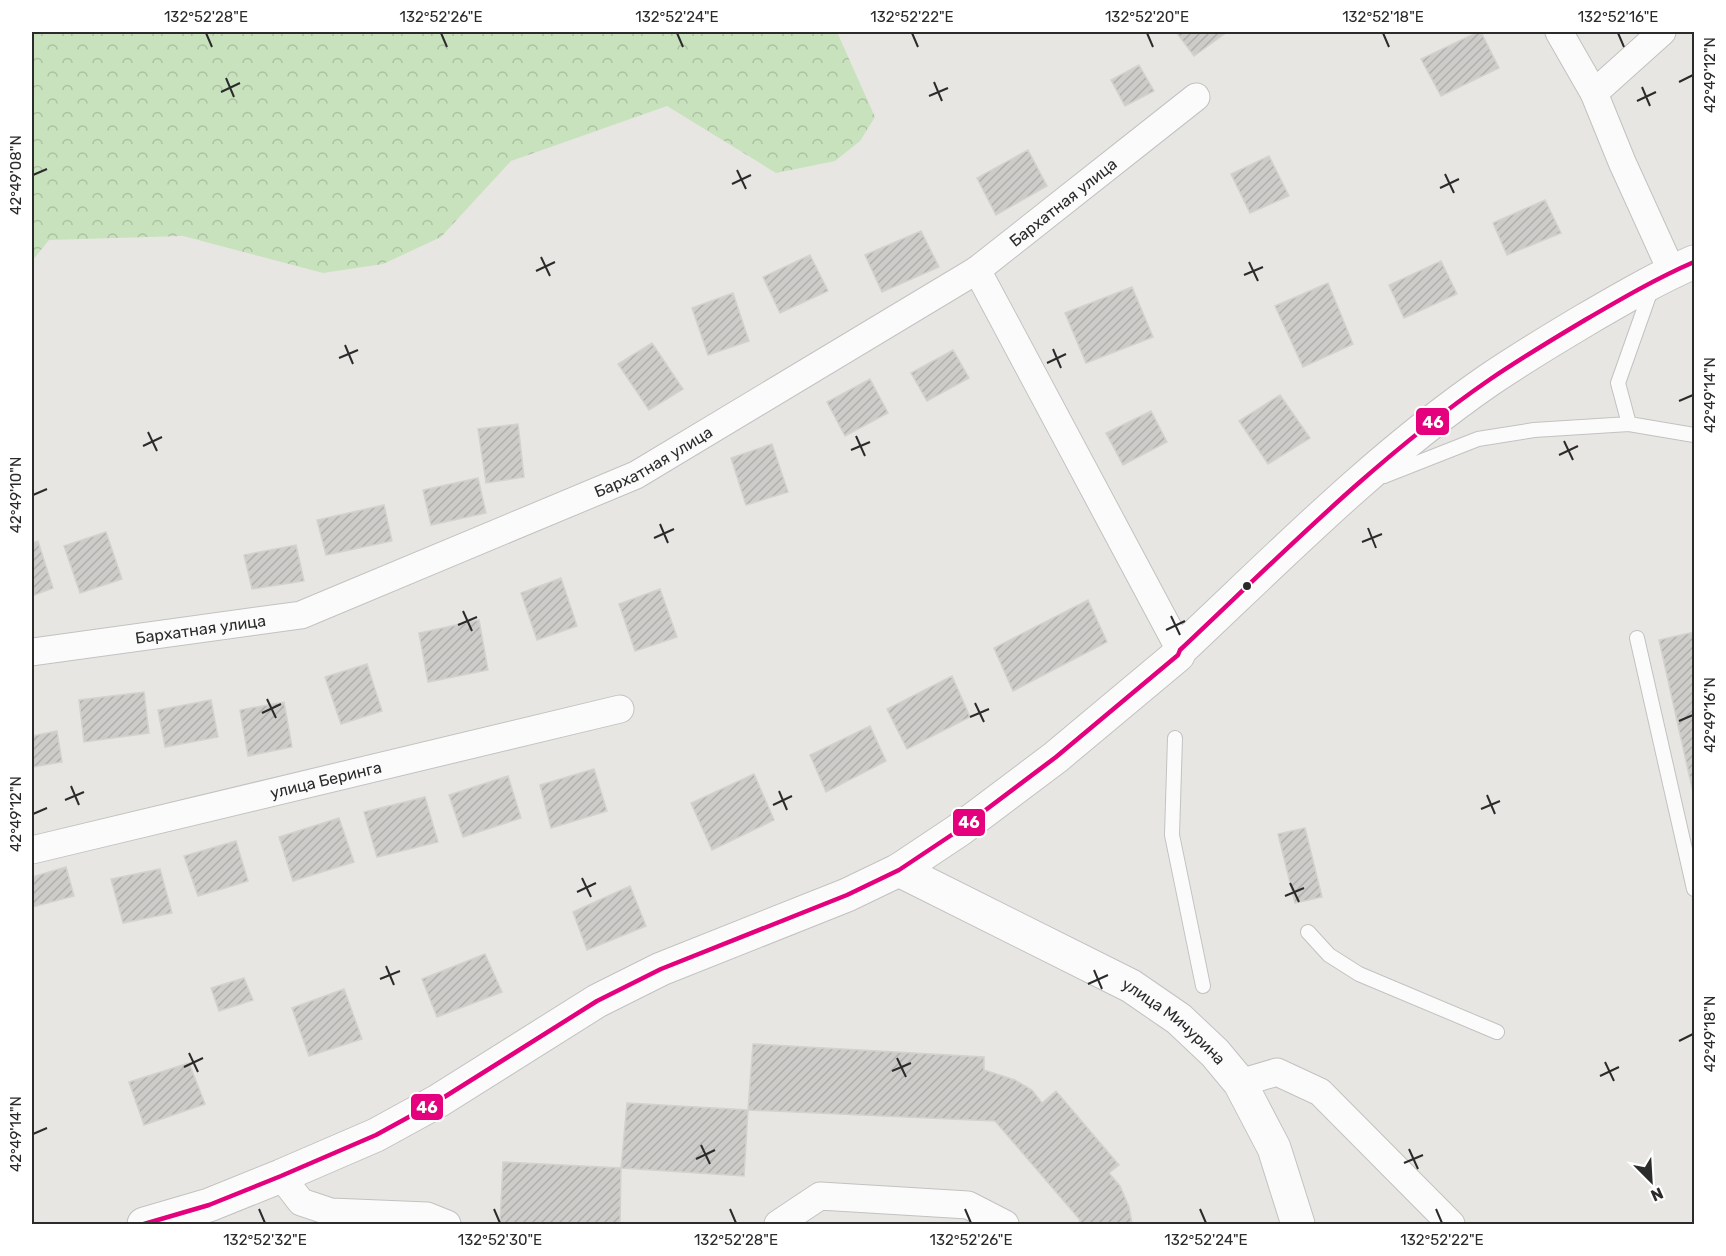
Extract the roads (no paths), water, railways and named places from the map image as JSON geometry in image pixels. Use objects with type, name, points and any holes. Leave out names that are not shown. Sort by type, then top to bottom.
[{"type":"main road","points":[[144,1224],[209,1205],[376,1135],[597,1001],[661,969],[847,895],[899,870],[959,830],[1056,757],[1178,655],[1180,650],[1354,488],[1424,430],[1488,381],[1561,334],[1674,272]]},
{"type":"main road","name":"улица Мичурина","points":[[899,870],[1131,986],[1179,1019],[1215,1053],[1240,1083],[1274,1148],[1298,1224]]},
{"type":"street","points":[[1559,32],[1593,93],[1622,162],[1674,272]]},
{"type":"street","points":[[1593,93],[1662,32]]},
{"type":"street","name":"Бархатная улица","points":[[32,652],[301,615],[636,475],[977,270],[1196,98]]},
{"type":"street","points":[[977,270],[1180,650]]},
{"type":"street","name":"улица Беринга","points":[[32,850],[620,709]]},
{"type":"street","points":[[1240,1083],[1277,1072],[1320,1092],[1451,1224]]},
{"type":"street","points":[[281,1176],[301,1202],[331,1212],[427,1216],[447,1224]]},
{"type":"street","points":[[778,1224],[820,1196],[968,1205],[1005,1224]]},
{"type":"lane","points":[[1629,424],[1618,383],[1674,272]]},
{"type":"lane","points":[[1354,488],[1478,439],[1534,430],[1629,424],[1695,435]]},
{"type":"lane","points":[[1637,638],[1695,890]]},
{"type":"lane","points":[[1175,738],[1172,835],[1203,986]]},
{"type":"lane","points":[[1308,932],[1329,955],[1359,974],[1497,1032]]}]
